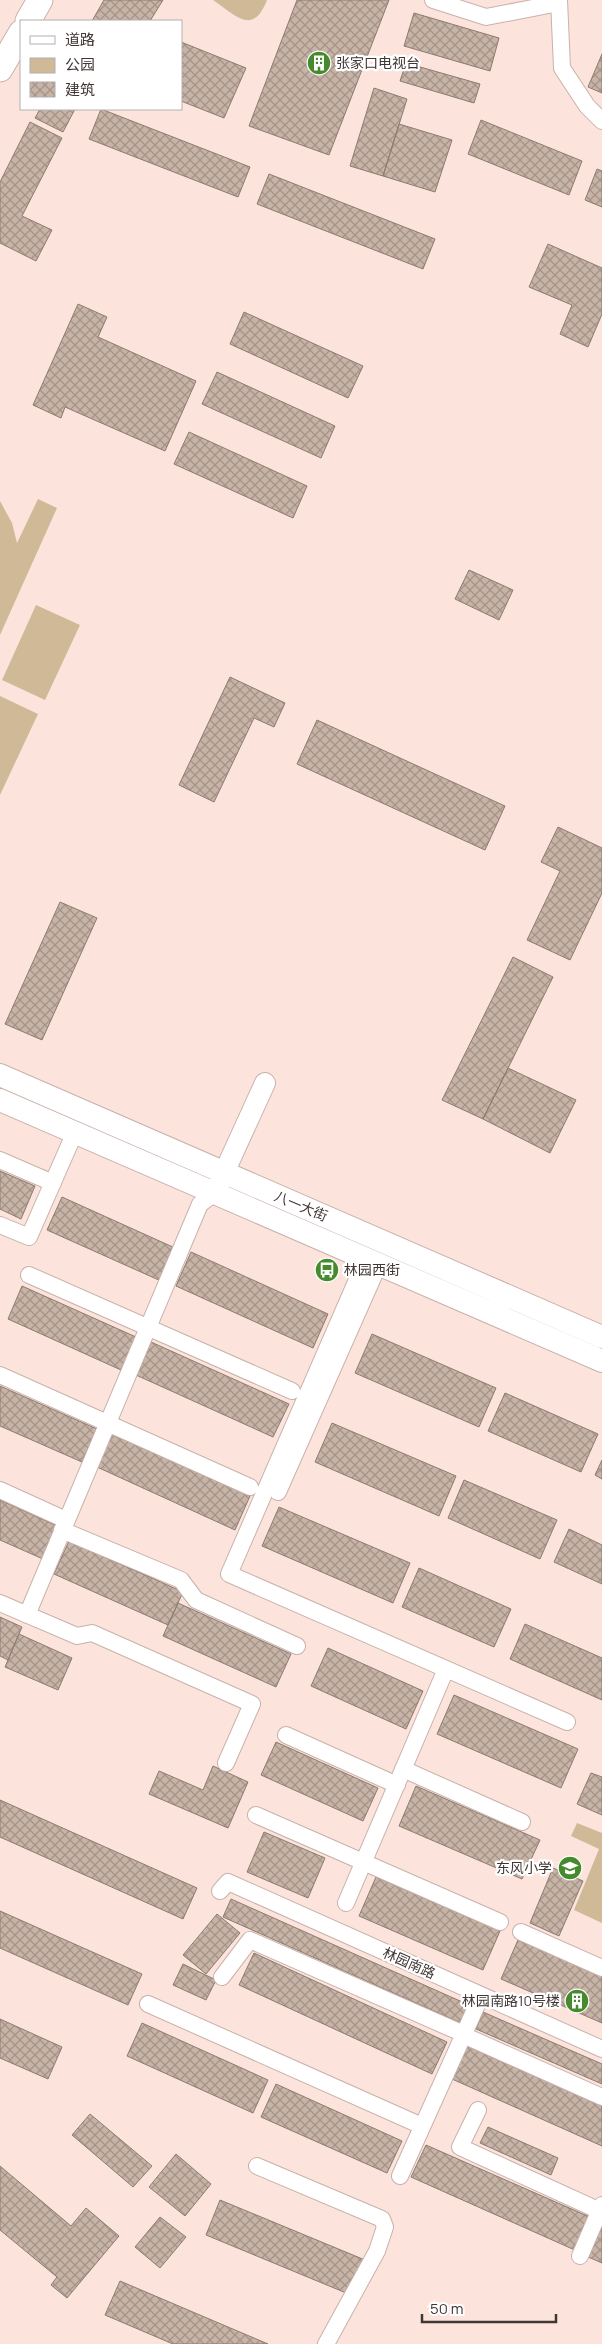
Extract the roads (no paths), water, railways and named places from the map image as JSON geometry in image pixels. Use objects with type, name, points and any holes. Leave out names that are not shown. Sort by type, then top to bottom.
[{"type":"main road","points":[[29,20],[40,0]]},
{"type":"main road","points":[[0,69],[20,35]]},
{"type":"main road","name":"八一大街","points":[[0,1075],[602,1337]]},
{"type":"main road","name":"八一大街","points":[[0,1100],[602,1361]]},
{"type":"street","points":[[433,0],[486,17],[559,2],[562,68],[587,106],[602,121]]},
{"type":"street","points":[[26,1615],[200,1204],[215,1193],[265,1083]]},
{"type":"street","points":[[0,1224],[29,1237],[75,1132]]},
{"type":"street","points":[[0,1160],[53,1182]]},
{"type":"street","points":[[278,1492],[373,1262]]},
{"type":"street","points":[[373,1262],[229,1574],[567,1722]]},
{"type":"street","points":[[29,1275],[292,1391]]},
{"type":"street","points":[[0,1375],[250,1486]]},
{"type":"street","points":[[0,1490],[64,1525],[181,1580],[196,1600],[298,1646]]},
{"type":"street","points":[[0,1603],[77,1636],[92,1633],[252,1704],[226,1763]]},
{"type":"street","points":[[346,1903],[446,1670]]},
{"type":"street","points":[[286,1735],[397,1785]]},
{"type":"street","points":[[404,1770],[522,1822]]},
{"type":"street","points":[[256,1815],[500,1922]]},
{"type":"street","name":"林园南路","points":[[220,1891],[228,1882],[602,2049]]},
{"type":"street","points":[[521,1932],[602,1968]]},
{"type":"street","points":[[222,1978],[250,1940],[602,2097]]},
{"type":"street","points":[[400,2176],[422,2126],[468,2037],[481,1996]]},
{"type":"street","points":[[148,2004],[422,2126]]},
{"type":"street","points":[[478,2110],[460,2148],[601,2207],[580,2256]]},
{"type":"street","points":[[258,2166],[382,2219],[385,2227],[377,2251],[326,2344]]},
{"type":"place","name":"张家口电视台","points":[[319,63]]},
{"type":"place","name":"林园西街","points":[[327,1270]]},
{"type":"place","name":"东风小学","points":[[570,1868]]},
{"type":"place","name":"林园南路10号楼","points":[[577,2001]]}]
